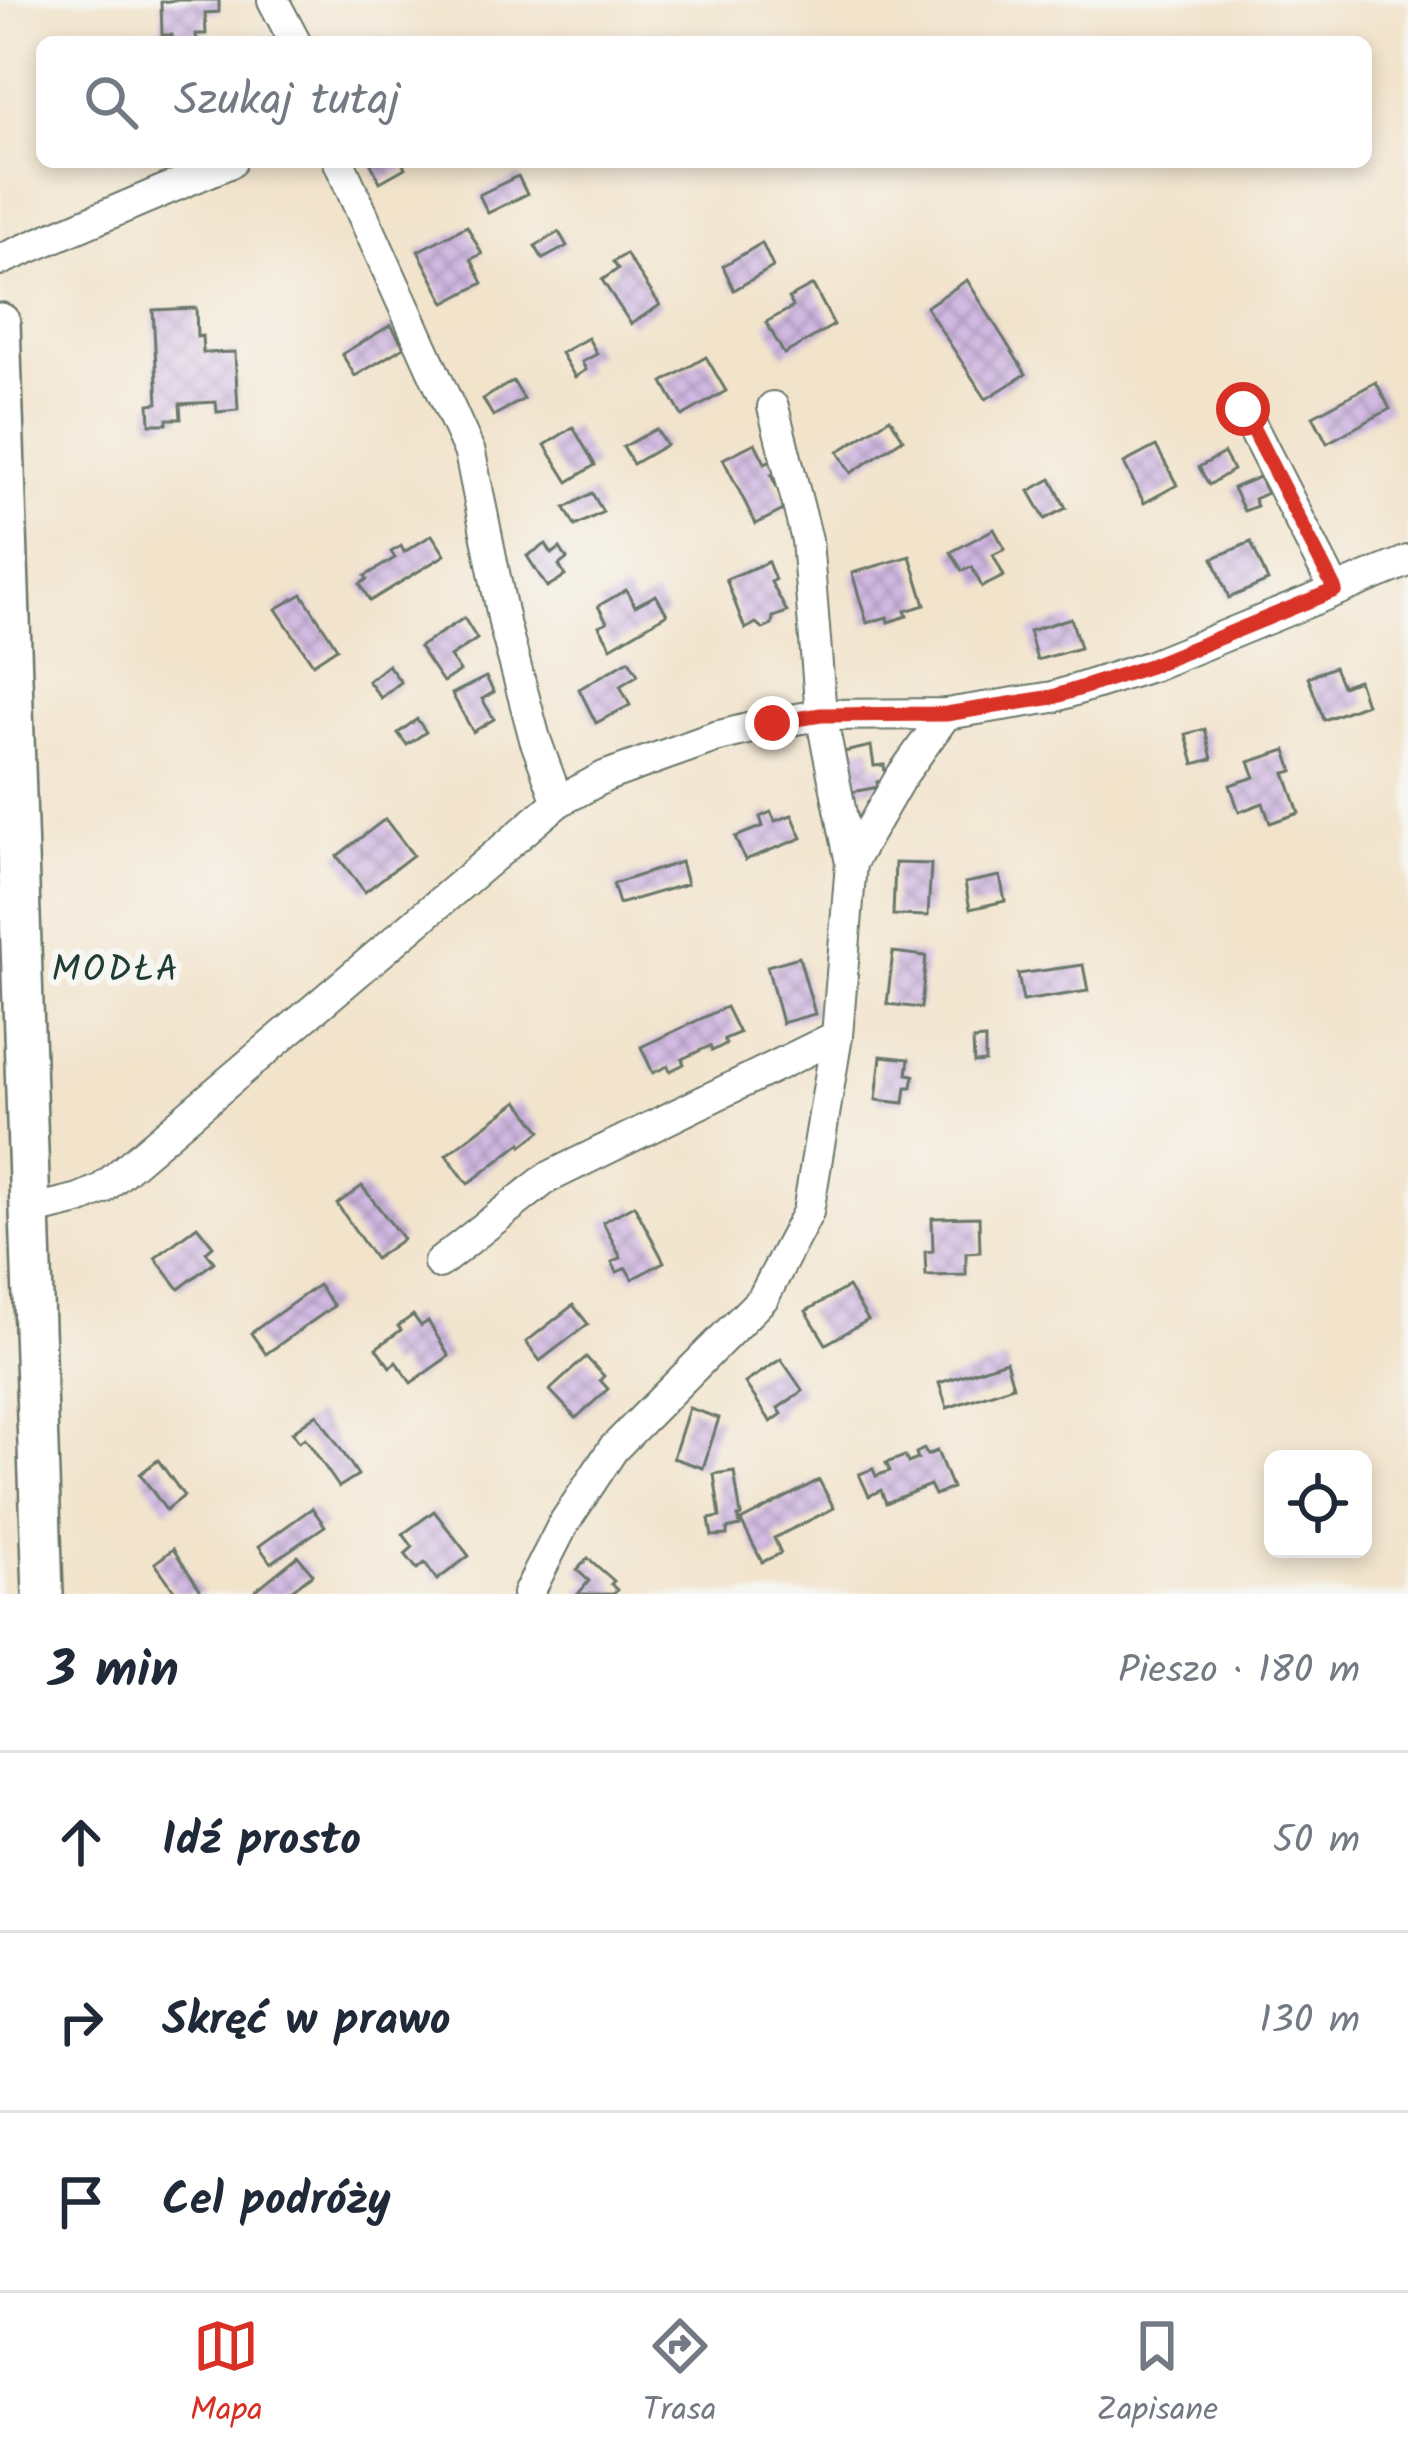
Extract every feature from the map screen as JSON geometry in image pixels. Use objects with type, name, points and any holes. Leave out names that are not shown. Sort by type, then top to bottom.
[{"type":"main road","points":[[0,322],[43,1594]]},
{"type":"street","points":[[273,0],[292,36]]},
{"type":"street","points":[[0,260],[217,168]]},
{"type":"street","points":[[342,168],[470,453],[505,627],[535,739],[558,802]]},
{"type":"street","points":[[528,1594],[564,1523],[613,1449],[763,1298],[808,1212],[837,1036],[851,863],[821,715],[807,540],[773,407]]},
{"type":"street","points":[[1243,409],[1335,590]]},
{"type":"street","points":[[30,1211],[103,1189],[558,802],[606,776],[715,737],[821,715],[946,714],[1053,697],[1150,666],[1408,560]]},
{"type":"street","points":[[851,863],[899,778],[946,714]]},
{"type":"street","points":[[439,1263],[547,1178],[837,1036]]},
{"type":"building","points":[[219,0],[219,12],[205,13],[206,34],[162,35],[161,2]]},
{"type":"building","points":[[373,168],[405,168],[380,182]]},
{"type":"building","points":[[518,176],[527,194],[488,213],[479,195]]},
{"type":"building","points":[[467,226],[482,254],[471,259],[483,283],[445,303],[418,251]]},
{"type":"building","points":[[559,232],[567,246],[543,259],[535,246]]},
{"type":"building","points":[[762,243],[773,267],[734,290],[723,266]]},
{"type":"building","points":[[626,254],[660,305],[631,324],[602,280],[618,269],[613,262]]},
{"type":"building","points":[[967,280],[1026,374],[986,399],[926,307]]},
{"type":"building","points":[[813,285],[834,325],[784,354],[766,322],[793,307],[789,298]]},
{"type":"building","points":[[196,308],[203,353],[235,352],[238,410],[217,412],[216,402],[180,404],[181,419],[150,424],[149,404],[158,403],[153,310]]},
{"type":"building","points":[[391,325],[404,347],[355,376],[342,354]]},
{"type":"building","points":[[588,338],[597,354],[582,362],[586,370],[575,377],[561,353]]},
{"type":"building","points":[[706,357],[726,391],[682,416],[663,382]]},
{"type":"building","points":[[513,381],[524,399],[493,416],[483,399]]},
{"type":"building","points":[[1376,382],[1390,409],[1327,443],[1313,416]]},
{"type":"building","points":[[890,418],[903,439],[851,473],[838,452]]},
{"type":"building","points":[[573,427],[595,465],[568,482],[545,445]]},
{"type":"building","points":[[656,429],[666,445],[633,464],[623,447]]},
{"type":"building","points":[[755,443],[765,463],[772,460],[778,471],[771,475],[787,508],[756,524],[723,459]]},
{"type":"building","points":[[1156,446],[1177,485],[1144,503],[1124,463]]},
{"type":"building","points":[[1224,453],[1233,470],[1209,485],[1199,467]]},
{"type":"building","points":[[1259,477],[1267,493],[1254,499],[1257,506],[1244,511],[1233,488]]},
{"type":"building","points":[[1051,479],[1066,508],[1045,519],[1029,491]]},
{"type":"building","points":[[592,493],[603,512],[575,526],[565,508]]},
{"type":"building","points":[[994,529],[1005,549],[993,555],[1004,576],[982,587],[972,567],[962,571],[951,552]]},
{"type":"building","points":[[432,535],[445,555],[370,601],[360,584],[365,576],[395,558],[391,552],[401,546],[404,552]]},
{"type":"building","points":[[1251,542],[1268,581],[1229,598],[1213,558]]},
{"type":"building","points":[[546,544],[552,554],[560,548],[567,559],[559,565],[565,576],[547,587],[527,556]]},
{"type":"building","points":[[910,556],[925,605],[888,622],[887,617],[867,623],[852,573]]},
{"type":"building","points":[[768,562],[775,580],[771,582],[787,612],[773,617],[772,625],[763,629],[756,623],[745,629],[726,579]]},
{"type":"building","points":[[626,590],[635,606],[656,595],[667,614],[611,647],[599,626],[607,622],[598,606]]},
{"type":"building","points":[[302,594],[337,648],[313,664],[276,609]]},
{"type":"building","points":[[464,618],[477,639],[450,657],[460,671],[443,682],[419,647]]},
{"type":"building","points":[[1071,618],[1080,648],[1037,660],[1029,631]]},
{"type":"building","points":[[629,660],[638,675],[620,686],[630,705],[596,723],[579,689]]},
{"type":"building","points":[[388,665],[401,682],[381,698],[368,681]]},
{"type":"building","points":[[1334,667],[1342,686],[1358,680],[1366,704],[1324,720],[1308,677]]},
{"type":"building","points":[[486,677],[494,692],[482,699],[494,719],[473,732],[452,694]]},
{"type":"building","points":[[417,719],[426,732],[407,745],[398,733]]},
{"type":"building","points":[[1205,729],[1212,759],[1194,764],[1186,734]]},
{"type":"building","points":[[871,746],[874,766],[884,765],[886,780],[877,782],[878,787],[852,792],[844,752]]},
{"type":"building","points":[[1286,750],[1293,771],[1285,773],[1299,813],[1270,823],[1263,803],[1239,812],[1230,785],[1255,777],[1249,762]]},
{"type":"building","points":[[771,812],[775,821],[792,815],[802,838],[745,860],[735,837],[763,826],[760,817]]},
{"type":"building","points":[[385,819],[413,855],[365,892],[337,856]]},
{"type":"building","points":[[681,862],[687,884],[619,904],[613,884]]},
{"type":"building","points":[[895,863],[931,864],[928,916],[893,915]]},
{"type":"building","points":[[1000,876],[1005,901],[970,909],[965,883]]},
{"type":"building","points":[[893,952],[926,956],[921,1008],[887,1004]]},
{"type":"building","points":[[799,957],[815,1014],[782,1023],[767,966]]},
{"type":"building","points":[[1083,965],[1088,991],[1023,1001],[1018,974]]},
{"type":"building","points":[[726,1007],[739,1033],[712,1051],[710,1046],[682,1059],[684,1064],[670,1071],[668,1066],[653,1073],[641,1047]]},
{"type":"building","points":[[985,1039],[985,1062],[974,1063],[973,1040]]},
{"type":"building","points":[[881,1056],[909,1059],[907,1074],[914,1075],[904,1103],[876,1100]]},
{"type":"building","points":[[518,1101],[541,1131],[468,1184],[446,1155]]},
{"type":"building","points":[[362,1186],[403,1239],[375,1259],[337,1204]]},
{"type":"building","points":[[634,1205],[664,1262],[632,1279],[626,1268],[617,1272],[612,1262],[621,1258],[603,1222]]},
{"type":"building","points":[[979,1217],[980,1252],[966,1253],[966,1275],[926,1276],[925,1252],[933,1251],[932,1218]]},
{"type":"building","points":[[197,1226],[213,1246],[206,1252],[214,1262],[179,1289],[155,1258]]},
{"type":"building","points":[[318,1285],[334,1306],[266,1354],[251,1333]]},
{"type":"building","points":[[848,1287],[868,1320],[826,1344],[806,1311]]},
{"type":"building","points":[[573,1305],[588,1324],[540,1361],[526,1342]]},
{"type":"building","points":[[413,1315],[421,1326],[428,1321],[449,1356],[411,1383],[396,1362],[390,1367],[376,1348]]},
{"type":"building","points":[[586,1357],[604,1376],[600,1380],[608,1389],[576,1418],[550,1390]]},
{"type":"building","points":[[781,1359],[803,1391],[778,1408],[782,1414],[771,1422],[745,1383]]},
{"type":"building","points":[[1006,1361],[1013,1386],[947,1408],[939,1383]]},
{"type":"building","points":[[689,1408],[719,1418],[703,1468],[673,1458]]},
{"type":"building","points":[[317,1414],[358,1475],[339,1487],[305,1438],[299,1442],[292,1432]]},
{"type":"building","points":[[924,1449],[927,1455],[937,1451],[952,1488],[935,1495],[930,1485],[886,1503],[881,1490],[869,1496],[859,1474],[873,1469],[876,1476],[890,1471],[886,1463],[905,1456],[908,1463]]},
{"type":"building","points":[[158,1460],[184,1496],[166,1510],[140,1474]]},
{"type":"building","points":[[734,1471],[740,1526],[727,1529],[727,1535],[712,1536],[709,1519],[720,1517],[714,1474]]},
{"type":"building","points":[[819,1480],[834,1508],[774,1538],[781,1553],[762,1562],[741,1521]]},
{"type":"building","points":[[312,1508],[325,1526],[271,1563],[259,1546]]},
{"type":"building","points":[[434,1511],[469,1556],[437,1580],[425,1563],[417,1569],[405,1554],[413,1547],[403,1534]]},
{"type":"building","points":[[173,1549],[203,1594],[177,1594],[155,1563]]},
{"type":"building","points":[[298,1556],[313,1574],[287,1594],[251,1594]]},
{"type":"building","points":[[588,1558],[614,1581],[614,1594],[578,1594],[589,1581],[577,1570]]},
{"type":"district","name":"MODŁA","points":[[116,971]]},
{"type":"route","points":[[772,723],[821,715],[946,714],[1053,697],[1150,666],[1335,590],[1243,409]]}]
